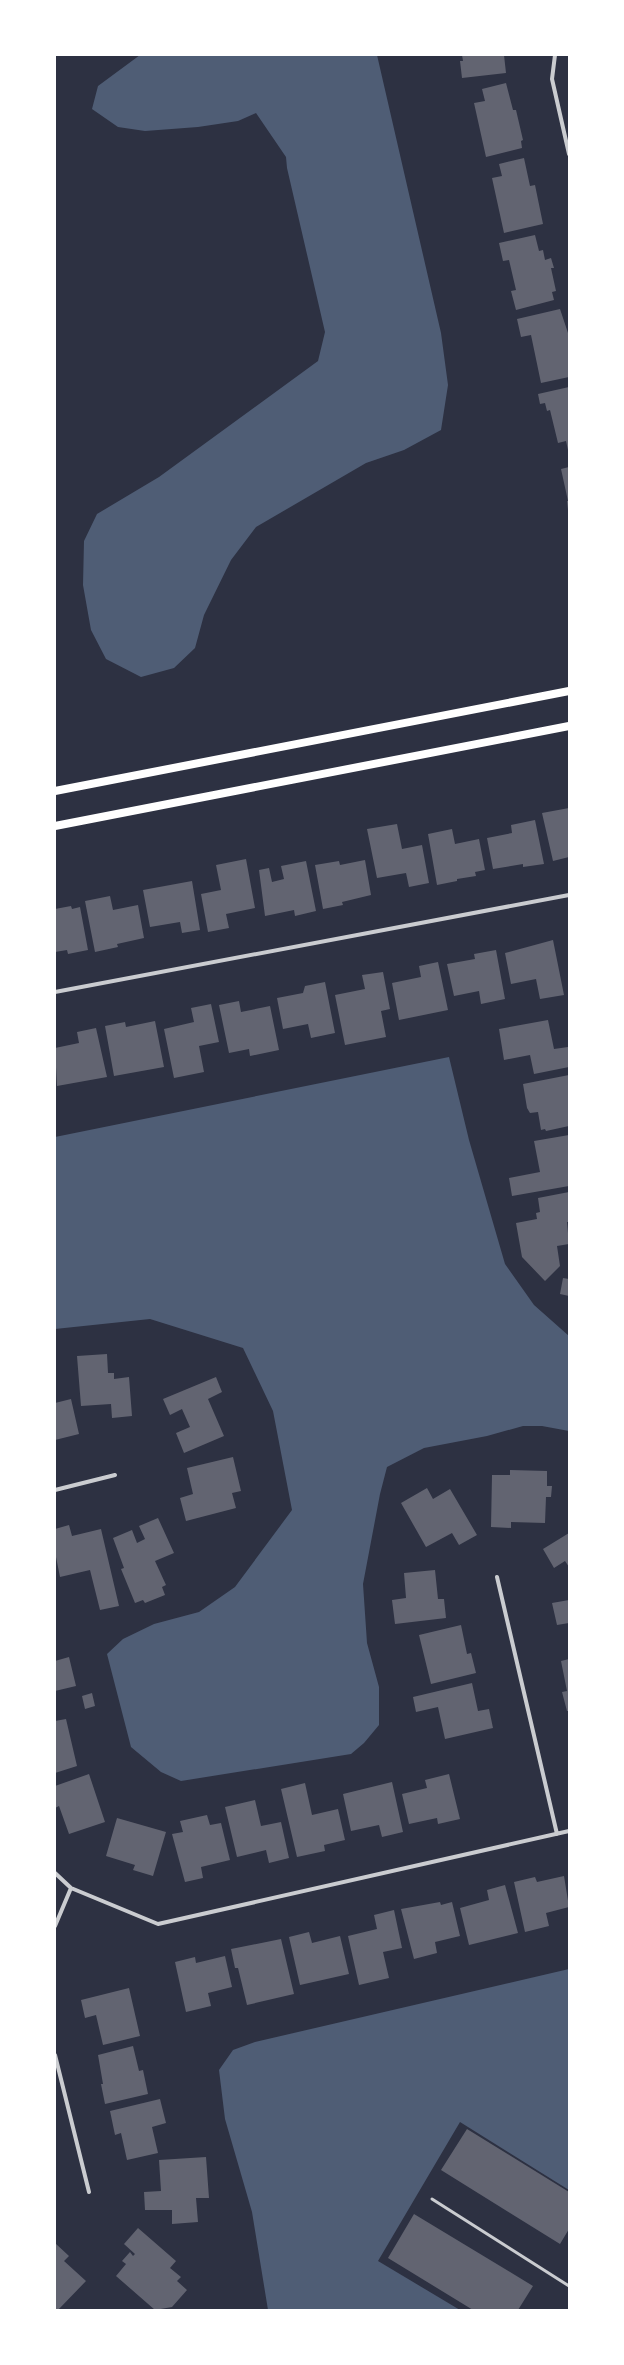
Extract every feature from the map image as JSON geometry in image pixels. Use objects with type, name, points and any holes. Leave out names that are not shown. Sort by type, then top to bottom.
[{"type":"main road","points":[[55,791],[569,691]]},
{"type":"main road","points":[[55,826],[569,726]]},
{"type":"street","points":[[555,55],[552,79],[569,154]]},
{"type":"street","points":[[55,992],[569,895]]},
{"type":"street","points":[[55,1490],[115,1475]]},
{"type":"street","points":[[497,1577],[557,1834]]},
{"type":"street","points":[[55,1873],[71,1888],[158,1924],[557,1834],[569,1830]]},
{"type":"street","points":[[55,1926],[71,1888]]},
{"type":"street","points":[[55,2056],[89,2192]]},
{"type":"lane","points":[[432,2198],[569,2286]]},
{"type":"water","points":[[140,55],[377,55],[441,333],[448,385],[441,430],[404,450],[366,463],[256,527],[231,560],[204,615],[195,648],[174,668],[141,677],[106,659],[91,630],[83,585],[84,541],[97,514],[159,477],[318,361],[325,332],[287,168],[286,157],[256,113],[238,121],[198,127],[145,131],[118,127],[92,109],[98,86]]},
{"type":"water","points":[[449,1057],[469,1140],[505,1264],[534,1305],[569,1336],[569,1431],[542,1426],[523,1426],[487,1436],[424,1448],[387,1467],[380,1494],[363,1584],[367,1643],[379,1687],[379,1725],[364,1743],[351,1754],[181,1781],[161,1772],[131,1747],[107,1654],[123,1639],[154,1624],[199,1612],[235,1587],[292,1510],[273,1411],[243,1348],[150,1319],[55,1329],[55,1137]]},
{"type":"water","points":[[569,1969],[569,2190],[460,2122],[378,2261],[460,2310],[268,2310],[252,2212],[225,2119],[219,2070],[233,2050],[255,2042]]},
{"type":"building","points":[[462,55],[504,55],[506,73],[462,78],[460,61],[463,61]]},
{"type":"building","points":[[506,83],[513,110],[516,110],[523,140],[521,141],[522,148],[486,157],[474,103],[485,101],[482,89]]},
{"type":"building","points":[[524,158],[530,186],[535,185],[543,224],[504,233],[492,178],[502,176],[499,164]]},
{"type":"building","points":[[535,235],[539,251],[543,250],[545,260],[551,258],[554,268],[551,268],[556,291],[552,292],[554,300],[516,310],[511,291],[516,290],[509,260],[503,261],[499,243]]},
{"type":"building","points":[[560,309],[569,336],[569,377],[541,383],[531,335],[521,337],[517,319]]},
{"type":"building","points":[[569,387],[568,450],[566,441],[558,443],[550,410],[547,411],[545,403],[540,404],[538,394]]},
{"type":"building","points":[[569,467],[568,510],[568,501],[561,469]]},
{"type":"building","points":[[569,808],[569,857],[553,861],[542,813]]},
{"type":"building","points":[[535,820],[544,864],[523,867],[523,864],[493,869],[487,838],[512,833],[511,825]]},
{"type":"building","points":[[397,824],[402,849],[422,845],[429,883],[409,887],[406,873],[377,878],[367,829]]},
{"type":"building","points":[[452,829],[455,844],[479,839],[485,870],[475,872],[476,876],[457,879],[457,881],[437,885],[428,834]]},
{"type":"building","points":[[246,859],[255,908],[226,914],[229,928],[208,932],[201,894],[221,890],[216,865]]},
{"type":"building","points":[[365,860],[371,895],[342,902],[343,905],[323,909],[315,865],[339,861],[340,865]]},
{"type":"building","points":[[306,861],[316,911],[295,916],[294,910],[265,916],[259,870],[269,868],[272,882],[284,879],[281,866]]},
{"type":"building","points":[[192,881],[200,930],[182,933],[180,922],[150,927],[143,890]]},
{"type":"building","points":[[110,896],[113,910],[138,905],[144,938],[117,944],[118,947],[95,952],[85,901]]},
{"type":"building","points":[[71,906],[72,909],[80,907],[88,950],[68,954],[67,950],[55,952],[55,909]]},
{"type":"building","points":[[553,940],[564,995],[540,999],[536,979],[511,984],[505,953]]},
{"type":"building","points":[[496,950],[505,999],[481,1004],[479,991],[454,996],[447,964],[475,959],[474,954]]},
{"type":"building","points":[[438,962],[448,1010],[399,1020],[392,983],[421,977],[419,966]]},
{"type":"building","points":[[383,972],[390,1009],[381,1011],[386,1037],[345,1045],[335,995],[365,989],[362,975]]},
{"type":"building","points":[[325,982],[335,1033],[311,1038],[308,1024],[283,1029],[277,998],[303,993],[305,986]]},
{"type":"building","points":[[239,1001],[241,1012],[270,1006],[279,1050],[250,1056],[249,1049],[229,1053],[219,1005]]},
{"type":"building","points":[[211,1004],[219,1042],[199,1046],[204,1072],[174,1078],[164,1029],[194,1022],[191,1008]]},
{"type":"building","points":[[548,1020],[554,1049],[568,1047],[569,1067],[534,1074],[530,1055],[504,1060],[499,1029]]},
{"type":"building","points":[[155,1021],[164,1067],[114,1076],[105,1026],[125,1022],[126,1027]]},
{"type":"building","points":[[96,1028],[107,1077],[57,1086],[55,1048],[79,1043],[77,1032]]},
{"type":"building","points":[[569,1075],[569,1126],[546,1131],[545,1129],[541,1130],[538,1112],[530,1113],[527,1108],[523,1084]]},
{"type":"building","points":[[569,1135],[569,1186],[512,1196],[509,1178],[540,1172],[534,1141]]},
{"type":"building","points":[[569,1192],[569,1222],[567,1222],[569,1244],[557,1246],[560,1266],[545,1281],[522,1257],[516,1223],[537,1219],[536,1213],[540,1212],[538,1198]]},
{"type":"building","points":[[563,1278],[569,1279],[569,1296],[560,1294]]},
{"type":"building","points":[[107,1354],[108,1373],[114,1373],[114,1379],[129,1377],[132,1416],[112,1418],[111,1404],[81,1406],[77,1356]]},
{"type":"building","points":[[216,1377],[222,1392],[208,1399],[224,1436],[184,1453],[176,1433],[190,1427],[182,1409],[170,1415],[163,1399]]},
{"type":"building","points":[[71,1399],[79,1434],[55,1440],[55,1403]]},
{"type":"building","points":[[233,1457],[241,1491],[232,1493],[236,1508],[186,1521],[180,1498],[193,1494],[187,1468]]},
{"type":"building","points":[[510,1470],[547,1471],[547,1486],[552,1486],[551,1497],[546,1497],[545,1523],[511,1522],[511,1528],[491,1527],[492,1475],[510,1475]]},
{"type":"building","points":[[427,1488],[433,1499],[450,1489],[477,1535],[459,1545],[452,1533],[426,1547],[401,1503]]},
{"type":"building","points":[[158,1518],[174,1553],[155,1561],[166,1585],[162,1587],[165,1595],[145,1603],[143,1600],[135,1603],[121,1569],[124,1568],[113,1538],[132,1530],[137,1543],[145,1539],[139,1526]]},
{"type":"building","points":[[69,1525],[72,1536],[101,1529],[119,1606],[100,1610],[90,1570],[60,1577],[55,1552],[55,1529]]},
{"type":"building","points":[[569,1533],[569,1567],[565,1561],[554,1568],[543,1549]]},
{"type":"building","points":[[435,1570],[438,1599],[444,1599],[446,1618],[395,1624],[392,1600],[406,1598],[404,1573]]},
{"type":"building","points":[[569,1600],[569,1623],[557,1625],[552,1603]]},
{"type":"building","points":[[461,1625],[467,1654],[471,1653],[476,1673],[431,1684],[419,1635]]},
{"type":"building","points":[[69,1657],[76,1686],[55,1691],[55,1661]]},
{"type":"building","points":[[569,1659],[569,1711],[567,1711],[562,1692],[567,1691],[561,1661]]},
{"type":"building","points":[[472,1683],[478,1711],[489,1709],[493,1728],[445,1739],[438,1707],[416,1712],[413,1697]]},
{"type":"building","points":[[92,1693],[95,1706],[85,1709],[82,1696]]},
{"type":"building","points":[[66,1719],[77,1766],[55,1773],[55,1721]]},
{"type":"building","points":[[89,1774],[105,1822],[69,1834],[59,1806],[55,1808],[55,1786]]},
{"type":"building","points":[[449,1774],[460,1819],[438,1824],[437,1818],[409,1824],[402,1794],[427,1788],[425,1780]]},
{"type":"building","points":[[392,1782],[403,1832],[382,1837],[379,1825],[351,1831],[343,1794]]},
{"type":"building","points":[[305,1783],[312,1815],[338,1809],[345,1840],[324,1845],[325,1851],[297,1857],[281,1789]]},
{"type":"building","points":[[255,1800],[261,1826],[281,1822],[289,1858],[269,1863],[266,1850],[237,1857],[225,1807]]},
{"type":"building","points":[[207,1815],[210,1825],[221,1823],[230,1860],[201,1867],[203,1878],[185,1882],[172,1834],[183,1832],[180,1821]]},
{"type":"building","points":[[117,1818],[166,1832],[153,1876],[133,1870],[135,1865],[106,1856]]},
{"type":"building","points":[[564,1876],[569,1907],[546,1913],[549,1926],[525,1932],[514,1882],[535,1877],[537,1882]]},
{"type":"building","points":[[505,1885],[518,1933],[469,1945],[460,1908],[489,1900],[487,1890]]},
{"type":"building","points":[[440,1902],[441,1905],[452,1902],[460,1936],[435,1942],[437,1953],[414,1959],[401,1909]]},
{"type":"building","points":[[394,1910],[402,1948],[383,1952],[389,1978],[359,1985],[348,1936],[377,1929],[374,1915]]},
{"type":"building","points":[[309,1932],[312,1943],[340,1936],[349,1974],[300,1985],[289,1937]]},
{"type":"building","points":[[281,1939],[294,1994],[247,2005],[238,1968],[235,1968],[231,1949]]},
{"type":"building","points":[[225,1956],[232,1987],[208,1993],[211,2006],[186,2012],[175,1962],[195,1957],[196,1963]]},
{"type":"building","points":[[129,1988],[140,2036],[103,2045],[96,2015],[85,2018],[81,2000]]},
{"type":"building","points":[[133,2046],[139,2071],[143,2070],[148,2094],[105,2104],[98,2055]]},
{"type":"building","points":[[160,2099],[166,2123],[152,2127],[158,2153],[127,2160],[121,2133],[115,2135],[110,2111]]},
{"type":"building","points":[[467,2129],[569,2192],[569,2229],[560,2244],[441,2170]]},
{"type":"building","points":[[206,2157],[209,2198],[196,2198],[198,2222],[172,2224],[172,2210],[145,2210],[144,2192],[161,2191],[159,2160]]},
{"type":"building","points":[[414,2214],[533,2286],[518,2310],[473,2310],[388,2258]]},
{"type":"building","points":[[138,2228],[176,2261],[170,2268],[181,2277],[177,2281],[187,2290],[172,2307],[155,2310],[116,2276],[126,2264],[122,2261],[130,2252],[133,2256],[135,2254],[124,2244]]},
{"type":"building","points":[[55,2243],[69,2256],[64,2261],[86,2281],[58,2310],[55,2310]]}]
